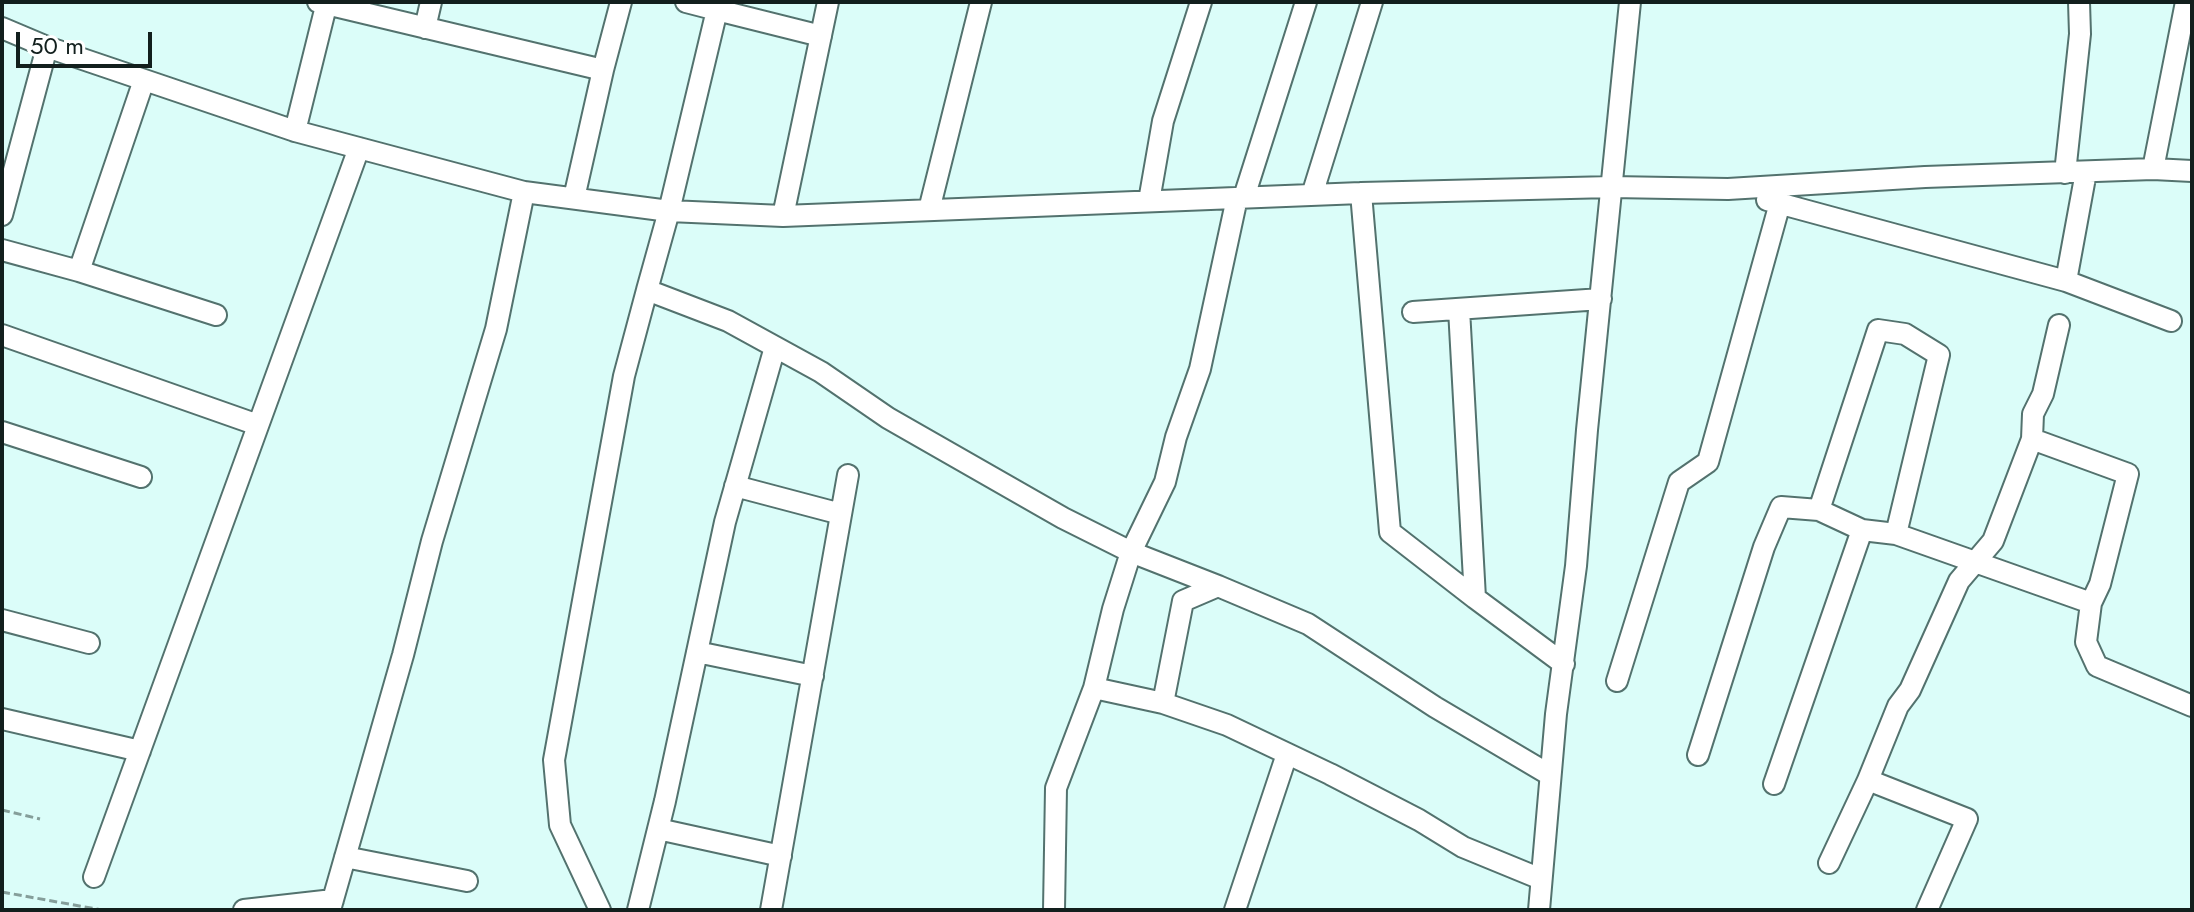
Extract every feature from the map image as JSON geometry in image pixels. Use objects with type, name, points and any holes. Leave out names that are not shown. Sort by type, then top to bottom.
[{"type":"street","points":[[425,28],[431,2]]},
{"type":"street","points":[[574,198],[621,2]]},
{"type":"street","points":[[686,2],[718,6],[821,36]]},
{"type":"street","points":[[783,216],[828,2]]},
{"type":"street","points":[[929,210],[981,2]]},
{"type":"street","points":[[1149,201],[1163,121],[1201,2]]},
{"type":"street","points":[[1054,910],[1056,788],[1094,688],[1113,609],[1131,552],[1165,482],[1176,437],[1200,369],[1240,198],[1306,2]]},
{"type":"street","points":[[1312,195],[1372,2]]},
{"type":"street","points":[[1539,910],[1550,775],[1576,566],[1630,2]]},
{"type":"street","points":[[2065,173],[2080,34],[2079,2]]},
{"type":"street","points":[[2153,169],[2186,2]]},
{"type":"street","points":[[295,131],[324,3],[603,70]]},
{"type":"street","points":[[600,910],[560,825],[554,760],[624,376],[669,211],[718,6]]},
{"type":"street","points":[[2,28],[47,47],[295,131],[524,192],[669,211],[783,216],[1361,193],[1612,187],[1728,189],[1925,177],[2153,169],[2192,171]]},
{"type":"street","points":[[2,215],[11,146],[47,47]]},
{"type":"street","points":[[79,271],[144,80]]},
{"type":"street","points":[[94,877],[359,148]]},
{"type":"street","points":[[2066,281],[2086,172]]},
{"type":"street","points":[[1728,189],[2066,281],[2171,321]]},
{"type":"street","points":[[244,910],[332,905],[436,527],[496,329],[524,192]]},
{"type":"street","points":[[1361,193],[1390,532],[1564,664]]},
{"type":"street","points":[[1617,681],[1679,482],[1708,462],[1780,203]]},
{"type":"street","points":[[2,250],[216,315]]},
{"type":"street","points":[[647,290],[728,321],[821,372],[888,418],[1063,518],[1131,552],[1308,624],[1435,707],[1550,775]]},
{"type":"street","points":[[1413,312],[1601,299]]},
{"type":"street","points":[[1459,309],[1475,598]]},
{"type":"street","points":[[1829,863],[1898,706],[1910,690],[1959,581],[1993,541],[2032,439],[2033,414],[2043,394],[2059,325]]},
{"type":"street","points":[[1819,510],[1878,330],[1905,334],[1939,355],[1896,534]]},
{"type":"street","points":[[2,335],[258,425]]},
{"type":"street","points":[[638,910],[725,522],[775,347]]},
{"type":"street","points":[[2,432],[141,477]]},
{"type":"street","points":[[2032,439],[2128,474],[2100,584],[2091,603],[2086,642],[2097,666],[2192,706]]},
{"type":"street","points":[[771,910],[848,475]]},
{"type":"street","points":[[735,486],[841,514]]},
{"type":"street","points":[[1698,755],[1781,507],[1819,510],[1862,530],[1896,534],[2091,603]]},
{"type":"street","points":[[1774,784],[1862,530]]},
{"type":"street","points":[[1163,703],[1183,601],[1218,586]]},
{"type":"street","points":[[2,620],[89,643]]},
{"type":"street","points":[[697,652],[813,676]]},
{"type":"street","points":[[1094,688],[1163,703],[1227,725],[1419,820],[1463,847],[1541,879]]},
{"type":"street","points":[[2,719],[140,751]]},
{"type":"street","points":[[1235,910],[1287,754]]},
{"type":"street","points":[[1868,780],[1967,819],[1927,910]]},
{"type":"street","points":[[658,829],[781,856]]},
{"type":"street","points":[[345,857],[467,881]]},
{"type":"path","points":[[2,810],[40,819]]},
{"type":"path","points":[[2,892],[102,910]]}]
